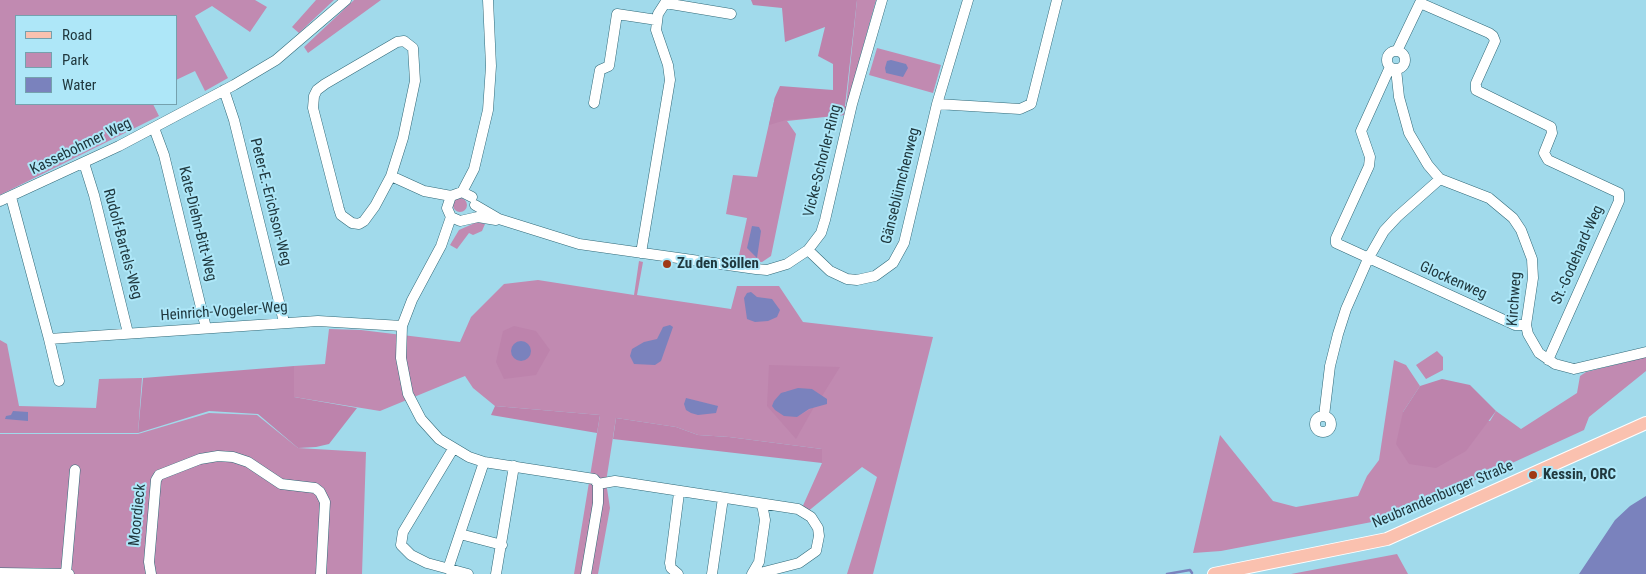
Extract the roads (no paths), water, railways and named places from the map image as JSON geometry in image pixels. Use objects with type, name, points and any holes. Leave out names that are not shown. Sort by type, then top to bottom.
[{"type":"main road","name":"Neubrandenburger Straße","points":[[1214,574],[1387,539],[1646,423]]},
{"type":"street","name":"Kassebohmer Weg","points":[[0,201],[84,163],[154,128],[276,60],[346,0]]},
{"type":"street","points":[[424,191],[451,196],[462,192],[474,169],[485,129],[490,86],[488,0]]},
{"type":"street","name":"Vicke-Schorler-Ring","points":[[457,216],[500,219],[569,242],[641,253],[767,270],[787,264],[808,250],[821,232],[852,104],[882,0]]},
{"type":"street","name":"Gänseblümchenweg","points":[[808,250],[830,270],[847,279],[857,280],[875,276],[893,263],[904,243],[937,104],[968,0]]},
{"type":"street","points":[[937,104],[1020,109],[1031,104],[1057,0]]},
{"type":"street","points":[[641,253],[670,80],[668,65],[657,37],[657,20],[666,2],[731,14]]},
{"type":"street","name":"St.-Godehard-Weg","points":[[1397,51],[1420,3],[1489,32],[1494,36],[1495,41],[1476,83],[1476,90],[1551,127],[1552,133],[1544,153],[1545,158],[1619,193],[1619,201],[1548,360]]},
{"type":"street","points":[[594,103],[600,70],[609,66],[617,14],[657,20]]},
{"type":"street","points":[[397,42],[404,42],[413,48],[415,81],[411,110],[391,176],[364,221],[359,224],[352,223],[341,215],[313,101],[317,90],[325,84],[397,42]]},
{"type":"street","points":[[1324,416],[1330,366],[1338,334],[1346,309],[1368,259],[1384,232],[1397,217],[1440,179],[1428,165],[1409,132],[1393,68],[1387,57],[1391,52],[1397,51],[1403,54],[1405,61],[1402,67],[1393,68]]},
{"type":"street","points":[[1368,259],[1339,246],[1336,243],[1336,238],[1369,166],[1370,156],[1361,131],[1393,68]]},
{"type":"street","name":"Peter-E.-Erichson-Weg","points":[[224,90],[236,129],[284,322]]},
{"type":"street","name":"Kate-Diehn-Bitt-Weg","points":[[154,128],[164,156],[206,328]]},
{"type":"street","name":"Rudolf-Bartels-Weg","points":[[84,163],[94,195],[128,333]]},
{"type":"street","points":[[474,169],[474,201],[457,216],[412,300],[402,326],[400,358],[408,394],[421,419],[439,439],[453,449],[484,462],[587,476],[594,479],[598,484],[598,503],[586,574]]},
{"type":"street","points":[[391,176],[424,191],[457,216]]},
{"type":"street","name":"Kirchweg","points":[[1440,179],[1488,198],[1507,212],[1521,230],[1532,259],[1533,278],[1526,325],[1532,345],[1548,360],[1574,369],[1646,352]]},
{"type":"street","name":"Vicke-Schorler-Ring","points":[[462,192],[500,219]]},
{"type":"street","points":[[451,196],[457,216]]},
{"type":"street","points":[[10,197],[59,381]]},
{"type":"street","name":"Glockenweg","points":[[1368,259],[1515,325],[1526,325]]},
{"type":"street","name":"Heinrich-Vogeler-Weg","points":[[49,339],[284,322],[339,320],[402,326]]},
{"type":"street","points":[[453,449],[403,532],[401,539],[404,550],[411,555],[448,569],[468,574]]},
{"type":"street","name":"Moordieck","points":[[151,574],[149,562],[156,480],[159,475],[200,459],[218,456],[248,462],[281,484],[314,488],[320,491],[325,502],[321,574]]},
{"type":"street","points":[[448,569],[484,462]]},
{"type":"street","points":[[496,574],[514,466]]},
{"type":"street","points":[[0,572],[68,574],[75,470]]},
{"type":"street","points":[[598,484],[615,482],[679,493],[798,508],[815,521],[819,536],[816,551],[799,563],[754,574]]},
{"type":"street","points":[[678,574],[671,568],[670,563],[679,493]]},
{"type":"street","points":[[712,574],[724,498]]},
{"type":"street","points":[[754,574],[759,562],[765,520],[762,504]]},
{"type":"street","points":[[460,534],[502,545]]},
{"type":"water","points":[[891,60],[906,64],[908,68],[903,77],[886,73],[887,61]]},
{"type":"water","points":[[752,226],[759,227],[761,231],[757,258],[747,248]]},
{"type":"water","points":[[751,292],[757,297],[772,299],[780,310],[777,317],[768,321],[755,322],[747,319],[744,298],[747,293]]},
{"type":"water","points":[[670,325],[673,327],[661,361],[655,365],[634,364],[630,356],[632,349],[644,342],[657,339],[663,327]]},
{"type":"water","points":[[521,341],[528,344],[531,351],[528,358],[521,361],[514,358],[511,351],[514,344]]},
{"type":"water","points":[[798,388],[812,389],[827,399],[827,404],[809,409],[797,417],[784,416],[775,410],[772,406],[781,393]]},
{"type":"water","points":[[686,398],[718,406],[716,413],[698,415],[691,413],[686,410],[684,404]]},
{"type":"water","points":[[13,411],[28,412],[28,421],[5,419]]},
{"type":"water","points":[[1646,496],[1646,574],[1579,574],[1615,520],[1630,506]]},
{"type":"waterway","points":[[1167,574],[1190,570],[1192,573]]},
{"type":"place","name":"Zu den Söllen","points":[[667,264]]},
{"type":"place","name":"Kessin, ORC","points":[[1533,475]]}]
